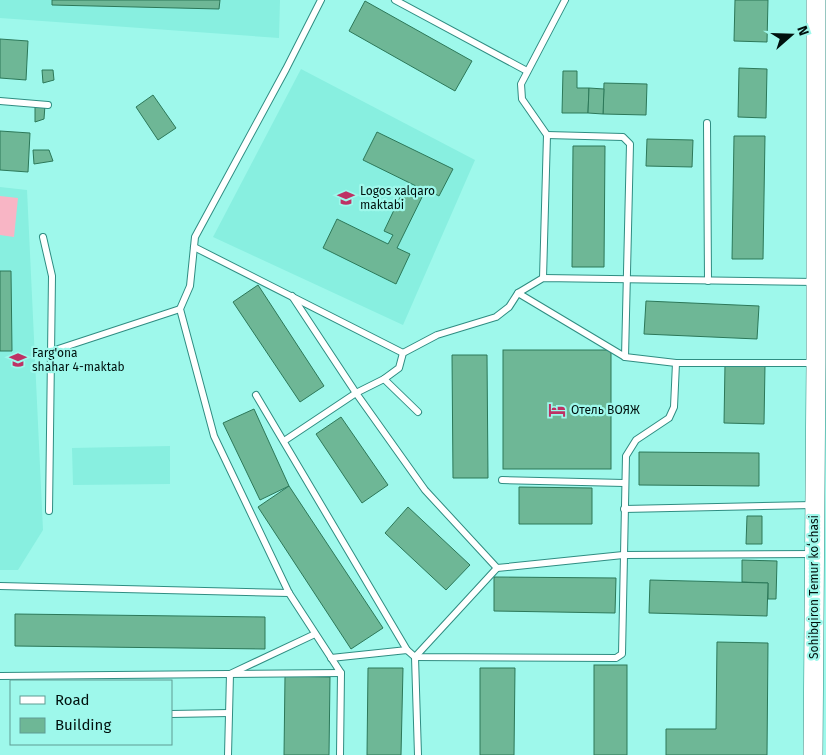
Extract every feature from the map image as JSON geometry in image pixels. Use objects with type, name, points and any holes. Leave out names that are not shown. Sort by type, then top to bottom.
[{"type":"main road","name":"Sohibqiron Temur koʻchasi","points":[[813,755],[816,0]]},
{"type":"lane","points":[[321,0],[195,237],[190,286],[180,309],[214,436],[289,593],[341,673],[340,755]]},
{"type":"lane","points":[[394,0],[527,71]]},
{"type":"lane","points":[[544,278],[547,135],[522,99],[521,84],[565,0]]},
{"type":"lane","points":[[0,101],[48,105]]},
{"type":"lane","points":[[707,123],[708,281]]},
{"type":"lane","points":[[547,135],[623,137],[630,144],[625,356]]},
{"type":"lane","points":[[42,237],[52,276],[49,511]]},
{"type":"lane","points":[[194,247],[403,353]]},
{"type":"lane","points":[[284,441],[356,393],[384,379],[399,368],[403,353],[437,335],[496,317],[509,307],[518,293],[544,278],[816,282]]},
{"type":"lane","points":[[518,293],[625,356],[676,363],[816,363]]},
{"type":"lane","points":[[292,296],[356,393],[425,490],[497,568]]},
{"type":"lane","points":[[52,351],[180,309]]},
{"type":"lane","points":[[414,657],[616,658],[622,654],[626,456],[636,440],[669,418],[674,407],[676,363]]},
{"type":"lane","points":[[384,379],[418,412]]},
{"type":"lane","points":[[256,395],[407,650],[414,657],[418,755]]},
{"type":"lane","points":[[502,480],[624,483]]},
{"type":"lane","points":[[624,508],[815,505]]},
{"type":"lane","points":[[414,657],[497,568],[623,556],[814,554]]},
{"type":"lane","points":[[0,586],[289,593]]},
{"type":"lane","points":[[230,674],[314,634]]},
{"type":"lane","points":[[331,658],[407,650]]},
{"type":"lane","points":[[0,676],[341,673]]},
{"type":"lane","points":[[228,755],[230,674]]},
{"type":"lane","points":[[172,714],[229,713]]},
{"type":"shaded area","points":[[0,0],[280,0],[279,38],[0,18]]},
{"type":"shaded area","name":"Logos xalqaro maktabi","points":[[301,69],[475,160],[403,325],[213,237]]},
{"type":"shaded area","name":"Farg'ona shahar 4-maktab","points":[[0,187],[27,190],[43,530],[18,570],[0,570]]},
{"type":"shaded area","points":[[0,196],[18,198],[14,237],[0,235]]},
{"type":"shaded area","points":[[170,446],[170,484],[73,485],[72,448]]},
{"type":"building","points":[[52,0],[220,0],[219,9],[52,5]]},
{"type":"building","points":[[735,0],[768,0],[767,42],[734,41]]},
{"type":"building","points":[[365,1],[472,61],[455,91],[349,31]]},
{"type":"building","points":[[0,39],[28,41],[26,80],[0,78]]},
{"type":"building","points":[[739,68],[767,69],[766,118],[738,117]]},
{"type":"building","points":[[42,70],[53,70],[54,80],[43,83]]},
{"type":"building","points":[[563,71],[577,71],[577,88],[589,88],[588,113],[562,113]]},
{"type":"building","points":[[604,83],[647,84],[646,115],[603,114]]},
{"type":"building","points":[[589,88],[604,89],[603,114],[588,113]]},
{"type":"building","points":[[153,95],[176,128],[158,140],[136,107]]},
{"type":"building","points":[[35,104],[45,105],[44,119],[35,122]]},
{"type":"building","points":[[0,131],[30,133],[28,172],[0,170]]},
{"type":"building","points":[[377,132],[453,169],[439,196],[426,189],[397,248],[410,254],[396,284],[323,248],[337,219],[388,244],[393,235],[384,231],[404,189],[413,193],[416,186],[363,160]]},
{"type":"building","points":[[734,136],[765,136],[763,259],[732,259]]},
{"type":"building","points":[[647,139],[693,140],[692,167],[646,166]]},
{"type":"building","points":[[573,146],[605,146],[604,267],[572,267]]},
{"type":"building","points":[[33,150],[49,150],[53,161],[34,164]]},
{"type":"building","points":[[0,271],[11,271],[12,351],[0,351]]},
{"type":"building","points":[[258,285],[324,386],[300,402],[233,302]]},
{"type":"building","points":[[646,301],[759,306],[757,339],[644,334]]},
{"type":"building","name":"Отель ВОЯЖ","points":[[503,350],[611,350],[611,469],[503,469]]},
{"type":"building","points":[[452,355],[487,355],[488,478],[453,478]]},
{"type":"building","points":[[725,364],[765,365],[764,424],[724,423]]},
{"type":"building","points":[[254,409],[289,486],[260,500],[223,423]]},
{"type":"building","points":[[341,417],[388,485],[362,503],[316,434]]},
{"type":"building","points":[[639,452],[759,453],[759,486],[639,485]]},
{"type":"building","points":[[289,486],[383,628],[351,649],[258,507]]},
{"type":"building","points":[[519,487],[592,488],[592,524],[519,524]]},
{"type":"building","points":[[408,507],[470,565],[446,590],[385,533]]},
{"type":"building","points":[[747,516],[762,516],[762,544],[746,544]]},
{"type":"building","points":[[742,560],[777,561],[776,599],[768,599],[768,583],[742,582]]},
{"type":"building","points":[[494,577],[616,578],[615,613],[494,611]]},
{"type":"building","points":[[650,580],[768,583],[767,616],[649,613]]},
{"type":"building","points":[[15,614],[265,617],[265,649],[15,646]]},
{"type":"building","points":[[717,642],[768,643],[767,755],[666,755],[666,729],[716,729]]},
{"type":"building","points":[[594,665],[627,665],[627,755],[594,755]]},
{"type":"building","points":[[368,668],[403,668],[401,755],[367,755]]},
{"type":"building","points":[[480,668],[515,668],[514,755],[480,755]]},
{"type":"building","points":[[285,676],[330,677],[329,755],[284,755]]},
{"type":"place","name":"Logos xalqaro maktabi","points":[[346,198]]},
{"type":"place","name":"Farg'ona shahar 4-maktab","points":[[18,360]]},
{"type":"place","name":"Отель ВОЯЖ","points":[[557,410]]}]
